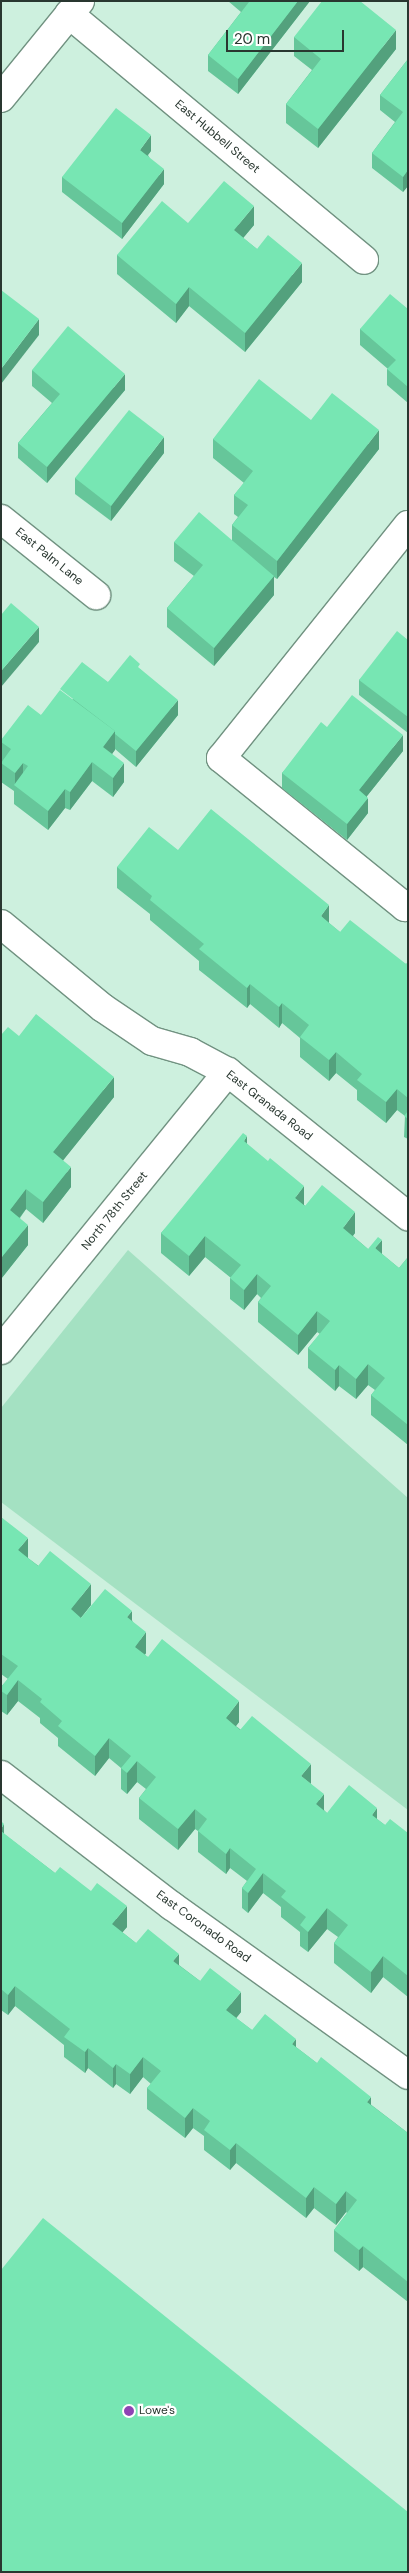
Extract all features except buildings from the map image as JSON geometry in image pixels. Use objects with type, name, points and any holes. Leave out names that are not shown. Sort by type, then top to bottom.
[{"type":"street","points":[[1,98],[74,8]]},
{"type":"street","name":"East Hubbell Street","points":[[74,8],[364,260]]},
{"type":"street","name":"East Palm Lane","points":[[1,519],[96,595]]},
{"type":"street","points":[[406,906],[221,758],[408,526]]},
{"type":"street","name":"East Granada Road","points":[[1,924],[103,1008],[152,1041],[190,1052],[228,1072],[408,1216]]},
{"type":"street","name":"North 78th Street","points":[[1,1350],[228,1072]]},
{"type":"street","name":"East Coronado Road","points":[[1,1775],[172,1906],[408,2075]]},
{"type":"green space","points":[[128,1250],[408,1498],[408,1810],[1,1502],[1,1408]]},
{"type":"place","name":"Lowe's","points":[[129,2411]]}]
